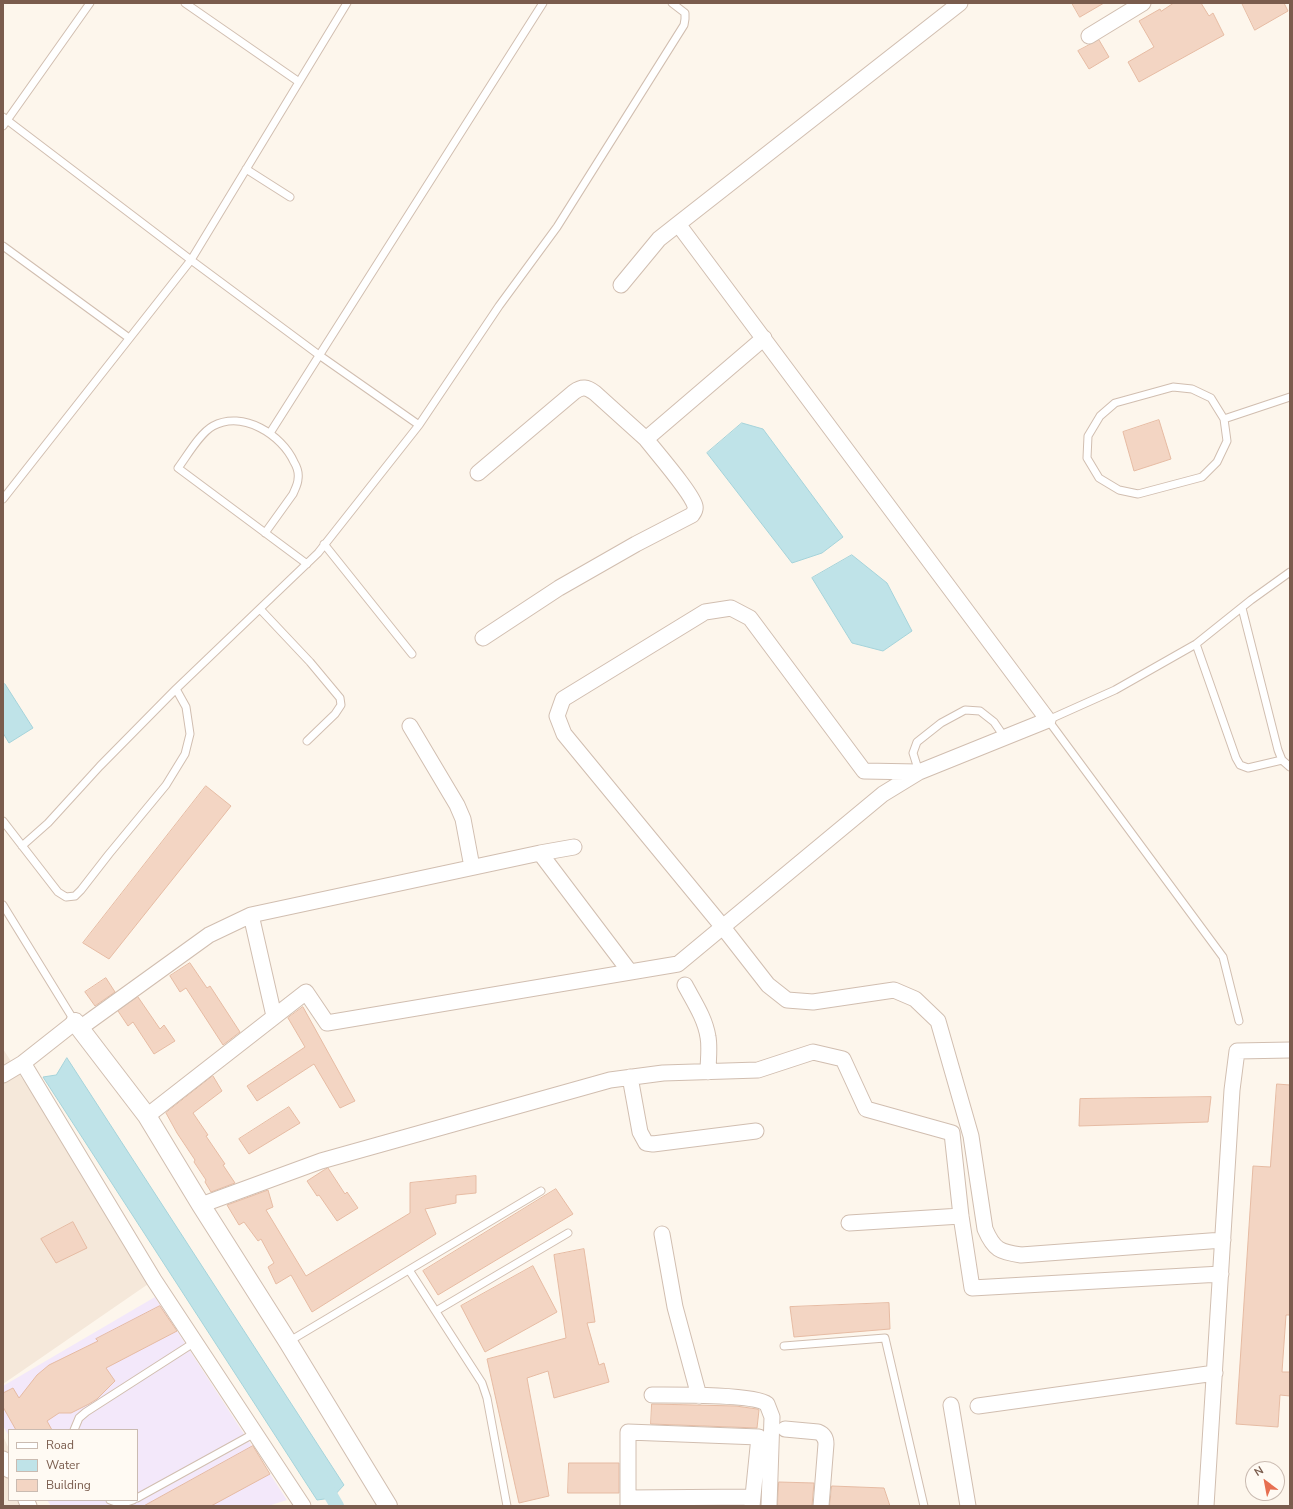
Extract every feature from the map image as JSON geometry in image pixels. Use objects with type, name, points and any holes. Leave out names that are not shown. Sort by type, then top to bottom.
[{"type":"street","points":[[621,285],[659,239],[960,3]]},
{"type":"street","points":[[1089,36],[1143,3]]},
{"type":"street","points":[[147,1116],[306,992],[327,1022],[678,964],[883,794],[919,772],[1048,720],[678,224]]},
{"type":"street","points":[[646,439],[764,338]]},
{"type":"street","points":[[478,473],[574,392],[583,387],[589,388],[646,439],[695,505],[692,515],[636,544],[559,588],[484,638]]},
{"type":"street","points":[[919,772],[864,771],[750,618],[731,608],[705,612],[563,699],[557,716],[564,734],[722,926],[768,985],[787,1000],[813,1002],[894,990],[915,999],[938,1021],[971,1136],[985,1229],[996,1248],[1004,1252],[1021,1254],[1224,1240]]},
{"type":"street","points":[[410,726],[457,805],[463,819],[472,867]]},
{"type":"street","points":[[3,1076],[209,935],[251,915],[540,852],[574,847]]},
{"type":"street","points":[[540,852],[630,972]]},
{"type":"street","points":[[251,915],[274,1016]]},
{"type":"street","points":[[685,985],[701,1014],[706,1028],[708,1038],[708,1072]]},
{"type":"street","points":[[78,1025],[147,1116],[388,1506]]},
{"type":"street","points":[[1206,1506],[1224,1240],[1232,1090],[1237,1051],[1290,1050]]},
{"type":"street","points":[[201,1205],[232,1192],[321,1161],[610,1080],[663,1073],[758,1070],[813,1052],[843,1059],[866,1109],[952,1133],[961,1216],[972,1288],[1221,1274]]},
{"type":"street","points":[[22,1063],[154,1280],[303,1506]]},
{"type":"street","points":[[630,1077],[640,1132],[646,1143],[653,1144],[756,1131]]},
{"type":"street","points":[[849,1223],[961,1216]]},
{"type":"street","points":[[662,1234],[675,1307],[699,1396]]},
{"type":"street","points":[[978,1406],[1215,1373]]},
{"type":"street","points":[[652,1395],[757,1399],[764,1401],[769,1406],[772,1417],[769,1506]]},
{"type":"street","points":[[951,1405],[968,1506]]},
{"type":"street","points":[[785,1430],[818,1432],[821,1433],[825,1439],[826,1444],[821,1506]]},
{"type":"street","points":[[628,1432],[759,1437],[753,1502],[628,1502],[628,1432]]},
{"type":"lane","points":[[3,126],[5,118],[90,3]]},
{"type":"lane","points":[[185,3],[300,82]]},
{"type":"lane","points":[[3,499],[191,260],[347,3]]},
{"type":"lane","points":[[270,433],[543,3]]},
{"type":"lane","points":[[22,846],[48,823],[100,766],[176,689],[318,553],[419,425],[499,306],[557,227],[684,25],[685,14],[672,3]]},
{"type":"lane","points":[[5,118],[191,260],[319,355],[419,425]]},
{"type":"lane","points":[[246,169],[290,196]]},
{"type":"lane","points":[[3,246],[129,338]]},
{"type":"lane","points":[[1173,387],[1192,389],[1211,398],[1224,418],[1227,441],[1217,462],[1202,477],[1138,494],[1119,490],[1099,478],[1087,458],[1088,436],[1100,416],[1115,403],[1173,387]]},
{"type":"lane","points":[[1224,418],[1290,397]]},
{"type":"lane","points":[[265,533],[293,494],[298,479],[298,470],[287,450],[270,433],[251,424],[235,421],[213,426],[205,432],[178,468],[265,533],[307,564]]},
{"type":"lane","points":[[324,544],[412,654]]},
{"type":"lane","points":[[1239,1021],[1222,957],[1048,720],[1115,690],[1196,644],[1290,572]]},
{"type":"lane","points":[[1242,608],[1278,750],[1282,760],[1290,767]]},
{"type":"lane","points":[[260,609],[310,662],[340,698],[341,705],[335,714],[307,741]]},
{"type":"lane","points":[[1196,644],[1236,758],[1240,765],[1248,768],[1282,760]]},
{"type":"lane","points":[[3,821],[58,892],[66,897],[75,896],[166,785],[185,754],[190,734],[186,707],[176,689]]},
{"type":"lane","points":[[919,772],[913,753],[918,742],[941,724],[965,710],[980,711],[994,722],[1006,738]]},
{"type":"lane","points":[[3,905],[5,913],[78,1025]]},
{"type":"lane","points":[[288,1342],[541,1191]]},
{"type":"lane","points":[[436,1311],[568,1233]]},
{"type":"lane","points":[[409,1270],[474,1369],[484,1389],[507,1506]]},
{"type":"lane","points":[[784,1346],[885,1338],[924,1506]]},
{"type":"lane","points":[[74,1429],[79,1418],[86,1412],[195,1342]]},
{"type":"lane","points":[[138,1497],[255,1433]]},
{"type":"lane","points":[[113,1501],[121,1504],[130,1501]]},
{"type":"shaded area","points":[[3,1049],[154,1280],[3,1384]]},
{"type":"shaded area","points":[[155,1297],[287,1500],[268,1506],[51,1506],[48,1501],[138,1501],[138,1429],[8,1429],[8,1434],[3,1426],[3,1386]]},
{"type":"shaded area","points":[[3,1436],[8,1447],[8,1501],[32,1501],[35,1506],[3,1506]]},
{"type":"water","points":[[742,423],[763,429],[843,537],[822,553],[792,563],[707,453]]},
{"type":"water","points":[[852,555],[887,583],[912,631],[883,651],[852,643],[812,578]]},
{"type":"water","points":[[5,684],[33,728],[9,743],[3,733],[3,685]]},
{"type":"water","points":[[67,1058],[344,1485],[332,1498],[317,1500],[43,1077],[56,1075]]},
{"type":"building","points":[[1072,3],[1104,3],[1080,17]]},
{"type":"building","points":[[1174,3],[1201,3],[1209,16],[1213,13],[1224,35],[1139,82],[1128,62],[1154,47],[1139,21]]},
{"type":"building","points":[[1242,3],[1284,3],[1288,11],[1255,30]]},
{"type":"building","points":[[1099,40],[1109,57],[1089,69],[1078,51]]},
{"type":"building","points":[[1159,420],[1171,459],[1134,471],[1123,432]]},
{"type":"building","points":[[206,786],[231,806],[109,959],[83,943]]},
{"type":"building","points":[[190,963],[207,988],[210,986],[240,1032],[223,1045],[186,988],[180,992],[170,976]]},
{"type":"building","points":[[106,978],[115,992],[95,1006],[85,992]]},
{"type":"building","points":[[138,997],[160,1029],[164,1025],[175,1041],[154,1054],[133,1022],[128,1026],[118,1011]]},
{"type":"building","points":[[303,1007],[355,1101],[340,1108],[314,1064],[257,1101],[247,1086],[305,1047],[288,1018]]},
{"type":"building","points":[[213,1076],[222,1091],[193,1113],[208,1135],[206,1136],[225,1164],[223,1165],[235,1183],[211,1192],[205,1182],[206,1180],[194,1162],[195,1160],[166,1113]]},
{"type":"building","points":[[1277,1084],[1290,1085],[1290,1315],[1286,1315],[1282,1372],[1290,1372],[1290,1396],[1280,1395],[1278,1427],[1236,1424],[1253,1166],[1270,1167]]},
{"type":"building","points":[[1211,1097],[1208,1122],[1079,1126],[1080,1099]]},
{"type":"building","points":[[289,1107],[300,1123],[249,1154],[239,1139]]},
{"type":"building","points":[[328,1168],[345,1194],[347,1192],[358,1208],[337,1221],[307,1181]]},
{"type":"building","points":[[476,1176],[476,1193],[456,1195],[456,1203],[425,1209],[436,1234],[312,1312],[291,1275],[276,1284],[268,1267],[274,1263],[261,1239],[258,1241],[244,1222],[239,1225],[227,1205],[268,1190],[273,1207],[266,1210],[306,1276],[410,1213],[410,1183]]},
{"type":"building","points":[[556,1189],[573,1214],[438,1295],[423,1271]]},
{"type":"building","points":[[73,1222],[87,1248],[56,1263],[41,1239]]},
{"type":"building","points":[[584,1249],[595,1322],[587,1323],[599,1365],[604,1363],[609,1382],[554,1398],[548,1371],[527,1378],[549,1496],[519,1503],[487,1359],[566,1338],[554,1255]]},
{"type":"building","points":[[533,1266],[557,1312],[485,1352],[461,1306]]},
{"type":"building","points":[[889,1303],[890,1329],[794,1337],[790,1307]]},
{"type":"building","points":[[160,1306],[177,1331],[106,1368],[115,1381],[97,1399],[89,1404],[71,1413],[59,1413],[47,1421],[51,1429],[15,1429],[3,1407],[3,1393],[13,1388],[19,1398],[37,1375],[49,1365],[98,1341],[96,1339]]},
{"type":"building","points":[[652,1404],[736,1406],[757,1409],[759,1410],[757,1428],[651,1424]]},
{"type":"building","points":[[253,1446],[270,1474],[211,1506],[144,1506]]},
{"type":"building","points":[[569,1463],[619,1463],[619,1493],[568,1493]]},
{"type":"building","points":[[779,1482],[814,1483],[812,1506],[778,1506]]},
{"type":"building","points":[[832,1486],[884,1488],[890,1506],[830,1506]]},
{"type":"waterway","points":[[323,1482],[337,1506]]}]
